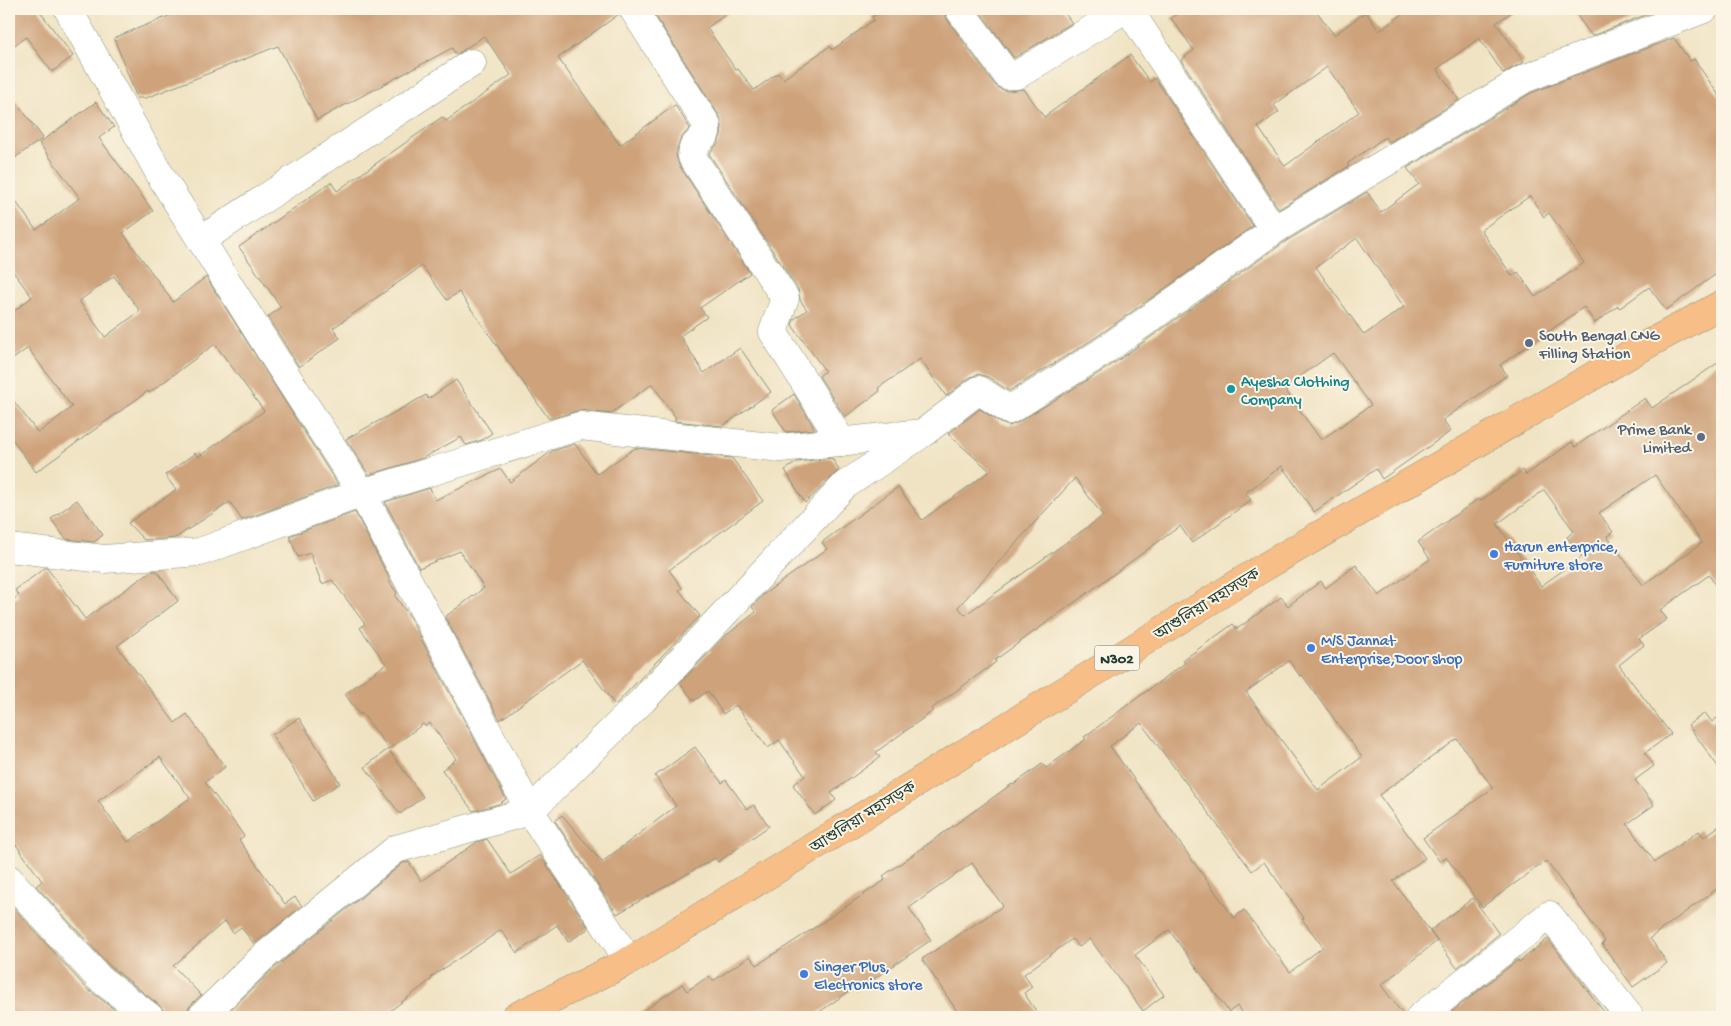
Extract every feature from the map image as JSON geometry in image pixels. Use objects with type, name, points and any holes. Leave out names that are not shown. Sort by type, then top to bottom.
[{"type":"highway","name":"আশুলিয়া মহাসড়ক","points":[[515,1017],[629,961],[1266,566],[1631,354],[1722,304]]},
{"type":"street","points":[[68,9],[162,178],[362,493],[530,811],[629,961]]},
{"type":"street","points":[[633,9],[707,125],[706,133],[693,148],[692,157],[785,298],[773,332],[842,442]]},
{"type":"street","points":[[959,9],[1007,75],[1017,75],[1120,12],[1131,13],[1274,230]]},
{"type":"street","points":[[201,1017],[262,958],[396,849],[530,811],[643,700],[845,485],[923,433],[979,390],[1009,410],[1101,353],[1274,230],[1524,79],[1704,9]]},
{"type":"street","points":[[201,240],[472,63]]},
{"type":"street","points":[[9,548],[104,559],[200,552],[362,493],[580,426],[781,448],[923,433]]},
{"type":"street","points":[[9,879],[99,978],[150,1017]]},
{"type":"street","points":[[1420,1017],[1549,915],[1630,1017]]},
{"type":"building","points":[[9,9],[38,9],[73,56],[52,72],[26,37],[9,49]]},
{"type":"building","points":[[186,9],[618,9],[619,14],[558,58],[620,145],[675,105],[690,128],[681,138],[678,146],[676,155],[679,165],[750,273],[700,308],[707,317],[680,336],[704,373],[740,348],[771,392],[723,426],[674,421],[676,418],[652,384],[610,414],[581,410],[549,419],[459,292],[447,300],[422,266],[333,328],[340,338],[299,367],[268,317],[281,307],[239,247],[331,182],[337,191],[442,117],[446,121],[511,75],[484,36],[456,55],[452,48],[317,120],[278,46],[146,98],[137,98],[114,38]]},
{"type":"building","points":[[651,9],[733,9],[707,28],[736,70],[738,69],[754,90],[778,73],[783,79],[830,46],[832,50],[874,20],[872,17],[883,9],[944,9],[946,18],[995,85],[1007,91],[1024,89],[1044,117],[1130,55],[1150,82],[1155,78],[1253,226],[1092,340],[1009,391],[988,377],[978,374],[969,378],[946,396],[920,359],[878,388],[880,391],[845,417],[819,376],[825,371],[792,325],[794,319],[807,310],[800,300],[798,289],[709,154],[718,143],[721,135],[720,117]]},
{"type":"building","points":[[978,9],[1062,9],[1072,23],[1014,58]]},
{"type":"building","points":[[1184,9],[1315,9],[1334,35],[1366,12],[1379,31],[1410,9],[1516,9],[1496,23],[1524,62],[1503,73],[1479,38],[1437,69],[1459,100],[1389,142],[1385,137],[1347,164],[1349,166],[1279,209],[1181,60],[1194,50],[1171,18]],"holes":[[[1327,67],[1359,112],[1285,166],[1258,127],[1279,112],[1274,105]]]},
{"type":"building","points":[[1572,9],[1654,9],[1655,11],[1592,36]]},
{"type":"building","points":[[1674,38],[1690,61],[1694,59],[1722,100],[1722,270],[1666,310],[1649,287],[1595,323],[1584,307],[1500,365],[1507,375],[1443,420],[1451,431],[1382,479],[1376,469],[1314,512],[1282,466],[1245,493],[1251,500],[1192,543],[1180,526],[995,660],[996,662],[931,709],[933,711],[876,752],[880,757],[831,793],[836,800],[815,815],[793,785],[805,776],[779,740],[768,748],[736,705],[723,714],[708,691],[694,701],[680,683],[724,637],[756,612],[752,607],[764,594],[827,549],[822,542],[898,487],[922,520],[990,471],[948,434],[980,409],[1001,423],[1009,426],[1017,423],[1110,366],[1283,243],[1367,192],[1381,212],[1419,184],[1407,168],[1531,93]],"holes":[[[1530,196],[1544,217],[1549,213],[1584,263],[1535,297],[1518,272],[1512,276],[1481,230]],[[1357,238],[1404,307],[1364,335],[1316,267]],[[1333,353],[1371,405],[1321,440],[1284,388]],[[1075,478],[1103,516],[965,615],[958,607]]]},
{"type":"building","points":[[9,92],[43,138],[9,162]]},
{"type":"building","points":[[96,102],[114,127],[99,138],[153,211],[123,233],[173,302],[206,277],[338,485],[242,520],[230,502],[175,538],[144,540],[128,523],[176,490],[165,475],[195,453],[198,457],[264,411],[215,344],[36,472],[9,435],[9,395],[38,433],[72,407],[28,348],[9,362],[9,315],[32,297],[9,266],[9,192],[36,230],[80,198],[39,143]],"holes":[[[114,276],[140,311],[105,337],[79,301]]]},
{"type":"building","points":[[1722,360],[1722,596],[1709,575],[1660,610],[1667,619],[1639,639],[1644,645],[1619,665],[1671,734],[1645,753],[1654,766],[1635,780],[1654,805],[1627,824],[1655,862],[1699,831],[1704,837],[1722,824],[1722,885],[1650,938],[1667,963],[1633,987],[1602,944],[1605,941],[1546,861],[1482,907],[1446,857],[1440,862],[1423,838],[1493,788],[1457,739],[1379,795],[1425,858],[1393,881],[1437,941],[1381,985],[1405,1017],[1245,1017],[1237,1006],[1229,1012],[1169,930],[1135,955],[1164,995],[1143,1011],[1090,939],[1079,947],[1072,939],[1024,974],[1032,987],[1024,993],[1040,1017],[961,1017],[922,959],[1003,906],[972,863],[909,908],[931,940],[856,991],[854,988],[812,1017],[635,1017],[682,984],[687,991],[709,976],[713,981],[750,956],[757,965],[802,936],[885,880],[883,876],[1012,784],[1042,764],[1046,768],[1086,739],[1084,737],[1185,663],[1183,660],[1233,624],[1237,629],[1281,597],[1288,606],[1321,581],[1326,588],[1356,565],[1379,596],[1430,559],[1418,542],[1478,499],[1480,501],[1523,470],[1526,475],[1572,442],[1575,447],[1645,398],[1652,408]],"holes":[[[1655,475],[1702,543],[1643,585],[1607,536],[1613,532],[1599,513]],[[1544,490],[1574,531],[1567,537],[1582,557],[1541,586],[1497,524]],[[1289,661],[1300,676],[1302,675],[1362,757],[1318,790],[1246,692]],[[1141,723],[1252,871],[1264,862],[1323,947],[1290,972],[1244,910],[1234,918],[1110,746]]]},
{"type":"building","points":[[456,380],[492,433],[482,440],[466,445],[461,437],[423,458],[369,475],[346,439],[426,395],[428,399]]},
{"type":"building","points":[[794,394],[815,429],[786,432],[772,410]]},
{"type":"building","points":[[575,444],[597,474],[635,448],[732,458],[763,501],[669,570],[682,588],[679,590],[700,616],[615,705],[582,660],[500,720],[445,617],[484,588],[460,551],[419,568],[385,502],[430,488],[435,500],[501,469],[510,482],[552,451]]},
{"type":"building","points":[[832,458],[839,470],[805,503],[785,470],[797,462]]},
{"type":"building","points":[[77,500],[103,535],[94,542],[66,539],[51,519]]},
{"type":"building","points":[[355,512],[390,580],[388,580],[397,593],[395,596],[408,614],[506,799],[499,804],[473,811],[442,770],[456,759],[430,723],[425,726],[423,724],[389,749],[345,694],[386,664],[360,628],[365,624],[332,580],[322,584],[310,553],[298,557],[289,536]]},
{"type":"building","points":[[47,568],[85,619],[151,571],[157,571],[178,601],[117,646],[175,723],[187,714],[225,767],[205,782],[244,836],[239,840],[285,904],[295,897],[302,906],[254,944],[241,927],[233,933],[225,921],[173,966],[201,995],[190,1006],[186,1012],[186,1017],[165,1017],[164,1011],[159,1005],[110,966],[36,886],[42,881],[9,835],[9,603],[19,595],[15,590]],"holes":[[[160,757],[190,798],[128,842],[98,801]]]},
{"type":"building","points":[[1705,713],[1712,722],[1722,714],[1722,772],[1688,725]]},
{"type":"building","points":[[299,718],[340,783],[313,801],[272,735]]},
{"type":"building","points":[[695,747],[722,783],[726,780],[747,809],[754,805],[769,826],[718,862],[715,858],[617,914],[555,821],[562,815],[602,862],[676,806],[655,776]]},
{"type":"building","points":[[388,749],[423,797],[400,814],[365,767]]},
{"type":"building","points":[[487,839],[511,874],[540,855],[589,928],[568,942],[557,925],[517,953],[501,930],[431,977],[432,979],[382,1017],[223,1017],[272,970],[403,863],[409,862],[421,881],[477,842]]},
{"type":"building","points":[[1473,898],[1499,934],[1457,968],[1430,931]]},
{"type":"building","points":[[13,907],[87,989],[125,1017],[9,1017],[9,911]]},
{"type":"building","points":[[1548,939],[1608,1017],[1445,1017],[1518,960],[1519,962]]},
{"type":"place","name":"South Bengal CNG Filling Station","points":[[1529,343]]},
{"type":"place","name":"Ayesha Clothing Company","points":[[1231,389]]},
{"type":"place","name":"Prime Bank Limited","points":[[1701,437]]},
{"type":"place","name":"Harun enterprice, Furniture store","points":[[1494,554]]},
{"type":"place","name":"M/S Jannat Enterprise,Door shop","points":[[1311,648]]},
{"type":"place","name":"Singer Plus, Electronics store","points":[[804,974]]}]
